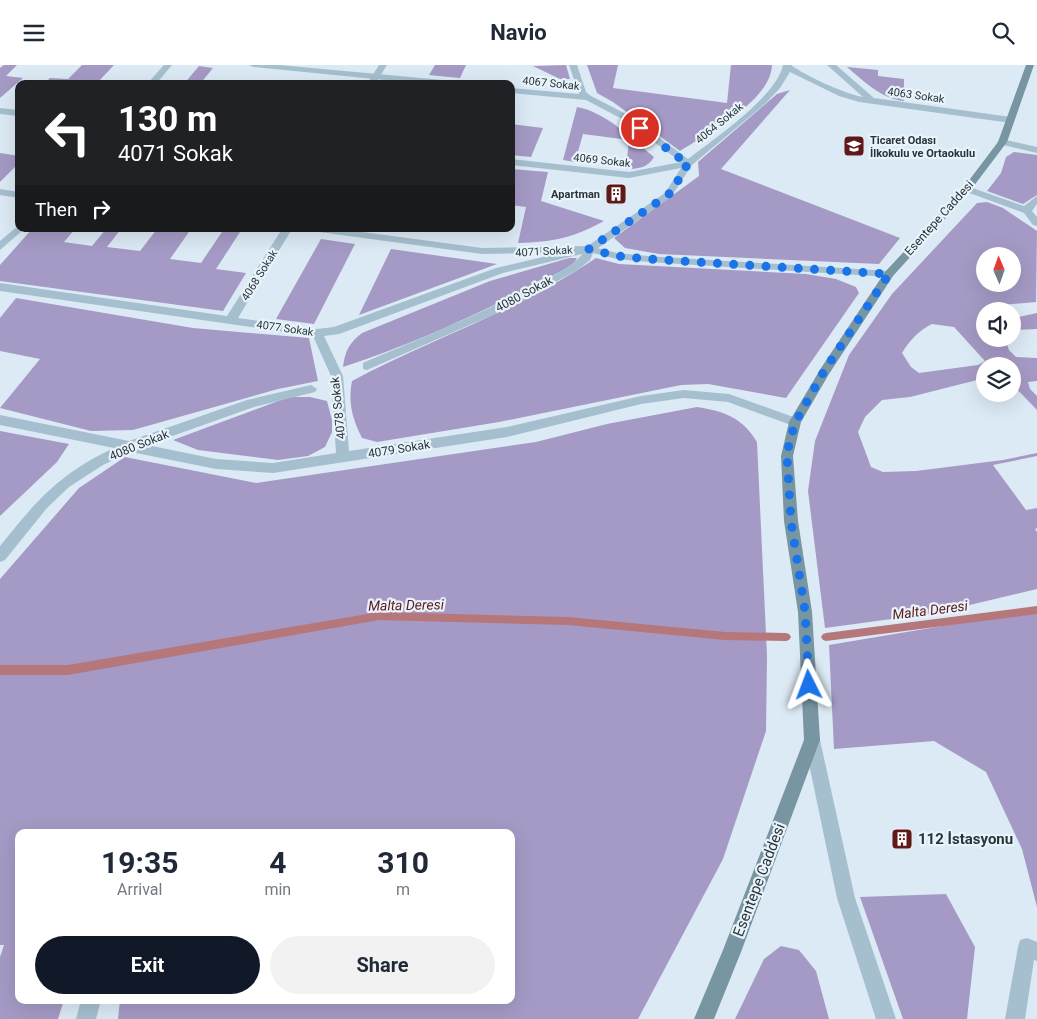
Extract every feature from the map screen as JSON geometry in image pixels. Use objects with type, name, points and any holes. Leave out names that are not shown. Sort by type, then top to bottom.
[{"type":"main road","name":"Esentepe Caddesi","points":[[704,1019],[732,952],[812,740],[805,611],[791,521],[787,456],[795,423],[824,371],[889,274],[967,189],[1002,142],[1029,65]]},
{"type":"street","points":[[155,80],[168,65]]},
{"type":"street","points":[[253,65],[419,80]]},
{"type":"street","points":[[373,80],[383,65]]},
{"type":"street","points":[[573,65],[582,93],[627,118],[678,157],[689,163]]},
{"type":"street","name":"4063 Sokak","points":[[831,65],[873,101],[1011,120]]},
{"type":"street","points":[[788,66],[842,94],[873,101]]},
{"type":"street","name":"4064 Sokak","points":[[589,249],[668,195],[678,185],[683,169],[752,111],[786,78],[788,66]]},
{"type":"street","name":"4067 Sokak","points":[[515,90],[588,98]]},
{"type":"street","points":[[0,111],[15,113]]},
{"type":"street","points":[[1002,142],[1037,150]]},
{"type":"street","name":"4069 Sokak","points":[[515,162],[629,175],[668,169],[689,163]]},
{"type":"street","points":[[967,189],[1027,211],[1037,223]]},
{"type":"street","points":[[0,192],[15,194]]},
{"type":"street","points":[[1027,211],[1028,205],[1037,199]]},
{"type":"street","points":[[0,247],[15,232]]},
{"type":"street","name":"4068 Sokak","points":[[230,321],[285,232]]},
{"type":"street","name":"4071 Sokak","points":[[341,232],[490,252],[589,249],[617,256],[648,259],[889,274]]},
{"type":"street","name":"4077 Sokak","points":[[0,287],[317,333],[336,331],[352,326],[500,270],[589,249]]},
{"type":"street","name":"4080 Sokak","points":[[0,556],[49,497],[88,467],[132,446],[252,402],[280,393],[311,389]]},
{"type":"street","name":"4079 Sokak","points":[[0,421],[244,468],[273,468],[507,432],[641,400],[684,394],[729,398],[795,423]]},
{"type":"street","name":"Esentepe Caddesi","points":[[812,740],[846,898],[886,1019]]},
{"type":"street","points":[[1015,1019],[1027,947],[1037,952]]},
{"type":"street","points":[[86,1019],[90,1004]]},
{"type":"lane","name":"4080 Sokak","points":[[367,366],[511,302],[575,267],[586,258],[589,249]]},
{"type":"lane","name":"4078 Sokak","points":[[317,333],[337,376],[343,457]]},
{"type":"shaded area","points":[[4,65],[17,65],[6,76],[23,78],[15,80],[15,85],[0,98],[0,68]]},
{"type":"shaded area","points":[[82,65],[114,65],[100,80],[48,80],[50,78],[68,79]]},
{"type":"shaded area","points":[[435,65],[466,65],[460,78],[429,75]]},
{"type":"shaded area","points":[[566,65],[570,79],[560,79],[533,66]]},
{"type":"shaded area","points":[[587,65],[618,65],[613,88],[727,103],[731,65],[772,65],[769,78],[750,104],[721,126],[680,151],[613,102],[597,93]]},
{"type":"shaded area","points":[[199,66],[213,68],[203,80],[187,80]]},
{"type":"shaded area","points":[[847,67],[878,70],[878,76],[904,79],[904,101],[896,100],[880,93]]},
{"type":"shaded area","points":[[790,90],[721,169],[900,238],[879,264],[659,254],[625,248],[614,238],[699,176],[698,162],[777,94]]},
{"type":"shaded area","points":[[577,107],[598,114],[618,127],[654,157],[652,161],[642,167],[626,169],[629,140],[583,134],[575,162],[563,160]]},
{"type":"shaded area","points":[[515,124],[543,128],[531,157],[515,155]]},
{"type":"shaded area","points":[[1014,152],[1037,155],[1037,195],[1023,204],[987,191],[1001,173],[1006,157]]},
{"type":"shaded area","points":[[0,153],[15,155],[15,167],[0,182]]},
{"type":"shaded area","points":[[515,169],[548,172],[541,201],[604,221],[562,238],[542,242],[518,243],[526,207],[515,206]]},
{"type":"shaded area","points":[[987,202],[1003,208],[1037,231],[1036,302],[976,302],[976,347],[1008,347],[1016,357],[981,357],[954,327],[932,324],[915,336],[902,353],[911,367],[919,373],[976,365],[976,380],[910,397],[882,400],[865,417],[858,432],[871,467],[883,472],[916,471],[1003,460],[1037,453],[1037,456],[993,465],[1026,510],[1037,508],[1037,528],[1035,529],[1037,532],[1037,589],[936,613],[825,628],[808,491],[815,441],[849,355],[892,294],[977,203]]},
{"type":"shaded area","points":[[29,232],[72,232],[64,242],[92,246],[104,232],[119,232],[107,247],[140,251],[155,232],[189,232],[170,259],[201,263],[222,232],[240,232],[216,269],[246,273],[223,311],[0,281],[0,265]]},
{"type":"shaded area","points":[[321,239],[355,244],[314,324],[276,319]]},
{"type":"shaded area","points":[[391,249],[497,264],[359,315]]},
{"type":"shaded area","points":[[569,258],[577,258],[573,265],[489,308],[402,346],[343,367],[348,348],[362,333],[490,281]]},
{"type":"shaded area","points":[[596,258],[619,264],[806,274],[836,279],[856,287],[859,293],[786,398],[708,384],[681,385],[499,422],[377,442],[362,438],[352,410],[350,396],[352,381],[537,293]]},
{"type":"shaded area","points":[[16,298],[193,328],[309,338],[318,381],[278,389],[133,430],[91,431],[0,408],[40,359],[0,351],[0,318]]},
{"type":"shaded area","points":[[1037,313],[1037,329],[1021,330],[1021,316]]},
{"type":"shaded area","points":[[1021,357],[1037,358],[1037,381],[1028,382],[1030,389],[1037,396],[1037,410],[1021,393]]},
{"type":"shaded area","points":[[289,397],[310,397],[327,401],[332,420],[332,432],[325,447],[308,456],[278,460],[198,450],[173,440]]},
{"type":"shaded area","points":[[697,407],[716,411],[739,421],[757,442],[767,656],[766,731],[723,859],[638,1019],[118,1019],[120,1004],[515,1004],[515,829],[15,829],[15,1004],[63,1004],[58,1019],[0,1019],[0,957],[4,945],[0,945],[0,579],[79,488],[125,457],[256,483],[536,442],[607,424]]},
{"type":"shaded area","points":[[0,431],[69,444],[57,462],[0,516]]},
{"type":"shaded area","points":[[1037,610],[1037,907],[1022,849],[986,772],[934,741],[834,749],[829,645]]},
{"type":"shaded area","points":[[946,894],[975,947],[967,1019],[903,1019],[860,897]]},
{"type":"shaded area","points":[[781,946],[799,950],[816,971],[829,1019],[735,1019],[764,959]]},
{"type":"waterway","name":"Malta Deresi","points":[[826,637],[1037,610]]},
{"type":"waterway","name":"Malta Deresi","points":[[0,670],[68,670],[379,616],[568,621],[725,636],[786,637]]},
{"type":"place","name":"Ticaret Odası İlkokulu ve Ortaokulu","points":[[854,146]]},
{"type":"place","name":"Apartman","points":[[616,194]]},
{"type":"place","name":"112 İstasyonu","points":[[902,839]]},
{"type":"route","points":[[640,128],[678,157],[689,163],[683,169],[678,185],[668,195],[589,249],[617,256],[648,259],[889,274],[824,371],[795,423],[789,444],[787,456],[791,521],[805,611],[809,685]]}]
